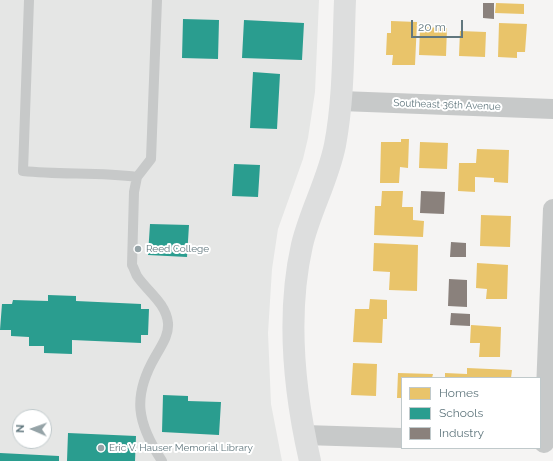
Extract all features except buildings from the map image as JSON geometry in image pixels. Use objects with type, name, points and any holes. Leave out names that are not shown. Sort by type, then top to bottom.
[{"type":"main road","points":[[310,461],[304,435],[295,372],[294,310],[299,264],[307,226],[326,180],[334,152],[341,101],[345,0]]},
{"type":"street","name":"Southeast 36th Avenue","points":[[341,101],[553,109]]},
{"type":"street","points":[[546,443],[553,209]]},
{"type":"street","points":[[304,435],[401,438]]},
{"type":"lane","points":[[29,0],[23,171],[113,174],[137,177]]},
{"type":"lane","points":[[157,0],[151,159],[137,177],[134,192],[132,265],[137,276],[164,309],[168,324],[166,337],[147,370],[142,383],[140,400],[145,432],[162,461]]},
{"type":"shaded area","name":"Reed College","points":[[0,0],[319,0],[315,92],[308,138],[303,159],[278,229],[272,269],[268,333],[271,404],[282,461],[0,461]]},
{"type":"place","name":"Reed College","points":[[138,249]]},
{"type":"place","name":"Eric V. Hauser Memorial Library","points":[[101,448]]}]
